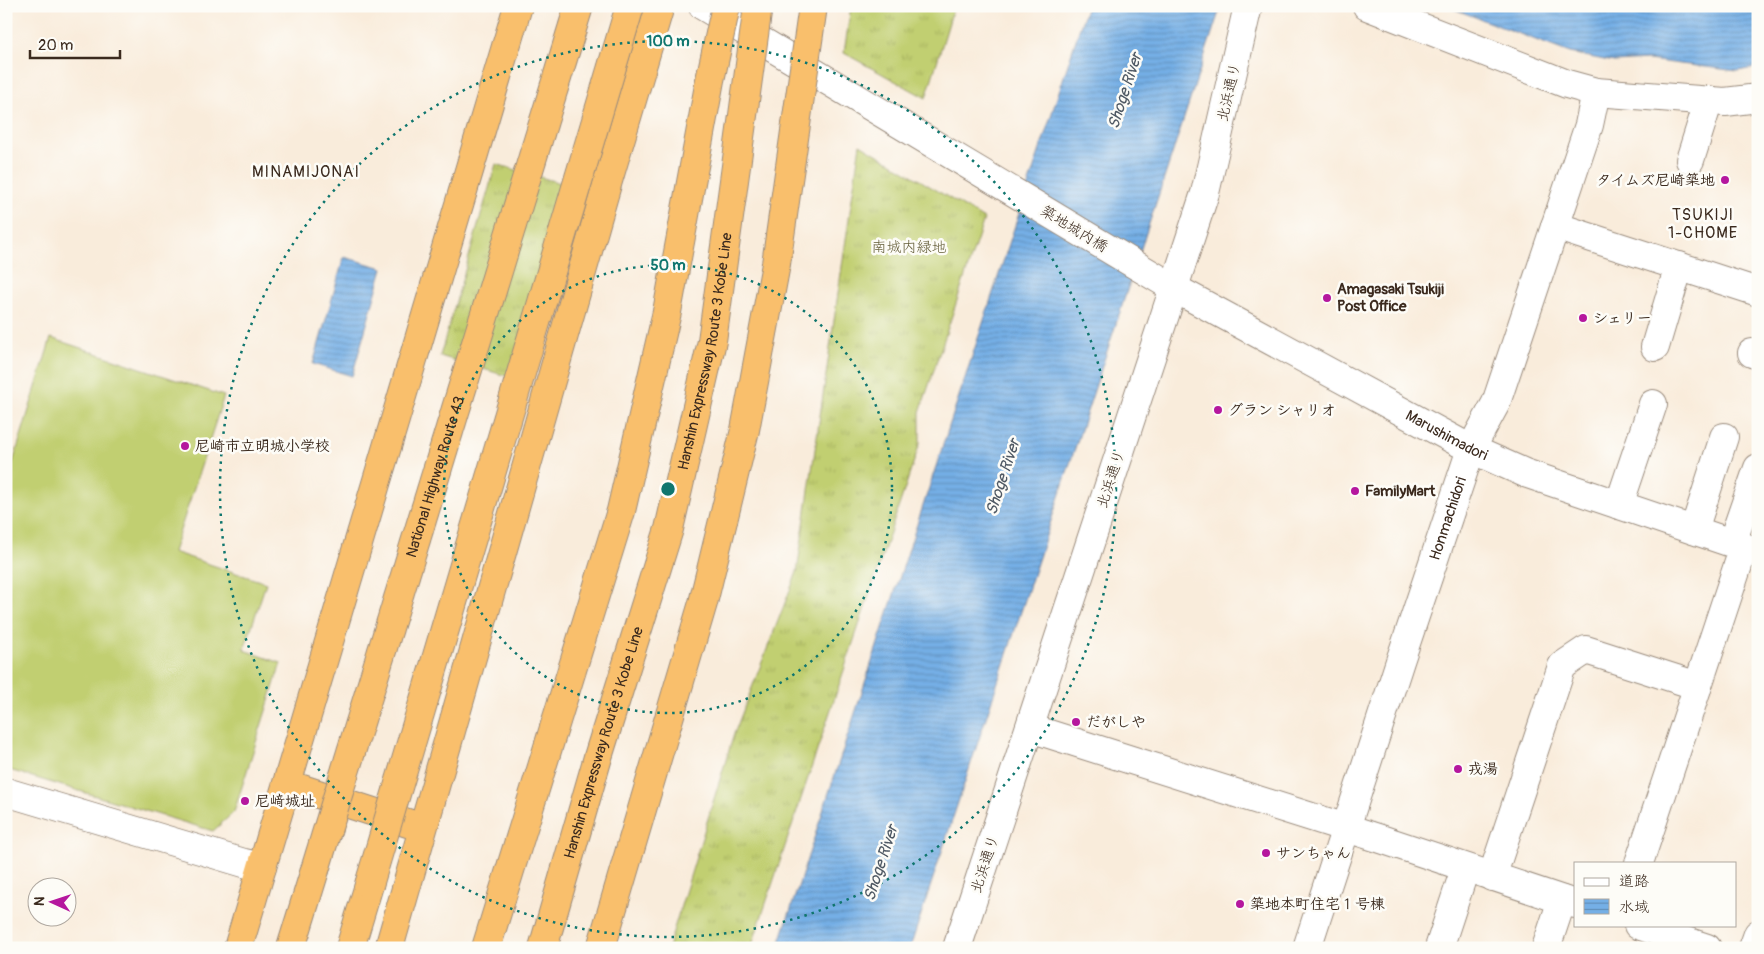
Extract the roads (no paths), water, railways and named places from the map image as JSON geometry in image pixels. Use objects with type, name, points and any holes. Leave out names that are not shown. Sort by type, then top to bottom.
[{"type":"highway","points":[[238,948],[518,6]]},
{"type":"highway","name":"National Highway Route 43","points":[[291,948],[579,6]]},
{"type":"highway","points":[[350,948],[630,6]]},
{"type":"highway","points":[[389,948],[608,181],[660,6]]},
{"type":"highway","points":[[486,948],[621,511],[667,312],[710,80],[726,6]]},
{"type":"highway","name":"Hanshin Expressway Route 3 Kobe Line","points":[[543,948],[598,757],[670,529],[712,341],[758,6]]},
{"type":"highway","points":[[601,948],[703,603],[745,430],[776,264],[813,6]]},
{"type":"highway","points":[[287,784],[423,828]]},
{"type":"street","name":"築地城内橋","points":[[703,6],[1164,282]]},
{"type":"street","name":"北浜通り","points":[[957,948],[1030,728],[1164,282],[1205,193],[1248,6]]},
{"type":"street","points":[[1367,6],[1567,84],[1596,92],[1725,102],[1758,98]]},
{"type":"street","name":"Honmachidori","points":[[1307,948],[1471,449],[1496,403],[1589,125],[1596,92]]},
{"type":"street","points":[[1690,160],[1709,100]]},
{"type":"street","points":[[1555,226],[1758,292]]},
{"type":"street","points":[[1663,345],[1687,269]]},
{"type":"street","name":"Marushimadori","points":[[1164,282],[1471,449],[1525,472],[1744,548]]},
{"type":"street","points":[[1613,503],[1653,404]]},
{"type":"street","points":[[1694,530],[1724,437]]},
{"type":"street","points":[[1613,503],[1626,445]]},
{"type":"street","points":[[1640,862],[1744,548],[1758,468]]},
{"type":"street","points":[[1492,877],[1562,666],[1586,650],[1698,686]]},
{"type":"street","points":[[1030,728],[1346,828],[1569,902],[1546,948]]},
{"type":"street","points":[[6,792],[262,867]]},
{"type":"street","points":[[1439,948],[1465,868]]},
{"type":"street","points":[[1641,926],[1707,948]]},
{"type":"street","points":[[1753,948],[1758,934]]},
{"type":"water","name":"Shoge River","points":[[1087,6],[1221,6],[910,948],[778,948]]},
{"type":"water","points":[[1446,6],[1758,6],[1758,67],[1738,71],[1648,60],[1614,62],[1570,53]]},
{"type":"water","points":[[344,257],[383,268],[352,376],[313,364]]},
{"type":"place","name":"タイムズ尼崎築地","points":[[1725,180]]},
{"type":"place","name":"Amagasaki Tsukiji Post Office","points":[[1327,298]]},
{"type":"place","name":"シェリー","points":[[1583,318]]},
{"type":"place","name":"グラン シャリオ","points":[[1218,410]]},
{"type":"place","name":"尼崎市立明城小学校","points":[[185,446]]},
{"type":"place","name":"FamilyMart","points":[[1355,491]]},
{"type":"place","name":"だがしや","points":[[1076,722]]},
{"type":"place","name":"戎湯","points":[[1458,769]]},
{"type":"place","name":"尼﨑城址","points":[[245,801]]},
{"type":"place","name":"サンちゃん","points":[[1266,853]]},
{"type":"place","name":"築地本町住宅１号棟","points":[[1240,904]]},
{"type":"district","name":"MINAMIJONAI","points":[[306,172]]},
{"type":"district","name":"TSUKIJI 1-CHOME","points":[[1703,224]]},
{"type":"park label","name":"南城内緑地","points":[[909,247]]}]
